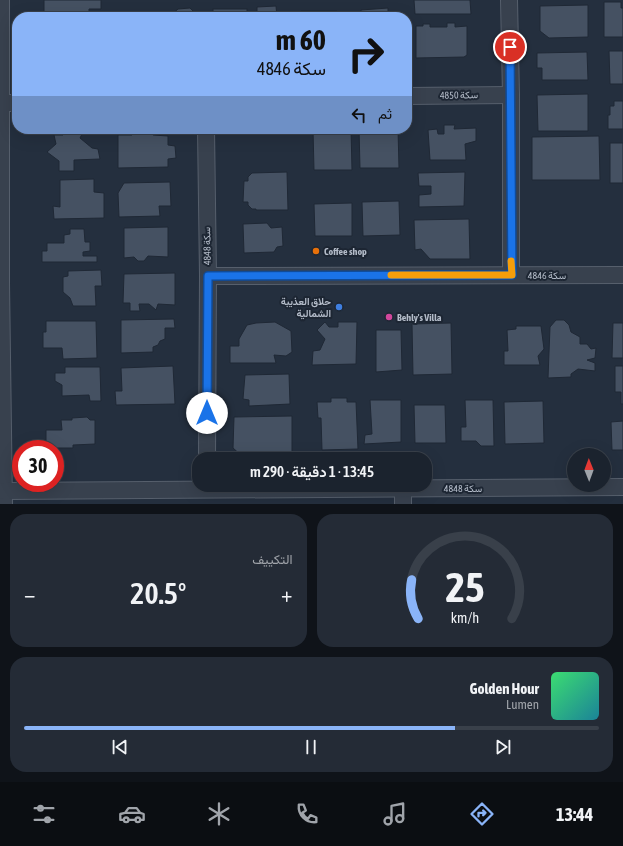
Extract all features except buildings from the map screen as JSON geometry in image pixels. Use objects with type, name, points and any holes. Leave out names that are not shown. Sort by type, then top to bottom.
[{"type":"street","points":[[1,0],[1,283],[4,498]]},
{"type":"street","points":[[509,0],[512,275]]},
{"type":"street","name":"سكة 4850","points":[[412,96],[511,95]]},
{"type":"street","points":[[1,103],[12,103]]},
{"type":"street","name":"سكة 4848","points":[[206,134],[208,276],[207,452]]},
{"type":"street","name":"سكة 4846","points":[[208,276],[623,275]]},
{"type":"street","name":"سكة 4848","points":[[315,492],[403,496],[623,487]]},
{"type":"street","name":"سكة 4848","points":[[4,498],[192,488]]},
{"type":"slow traffic","points":[[391,275],[512,275],[511,261]]},
{"type":"place","name":"Coffee shop","points":[[316,251]]},
{"type":"place","name":"حلاق العذيبة الشمالية","points":[[339,307]]},
{"type":"place","name":"Behly's Villa","points":[[389,317]]},
{"type":"route","points":[[207,413],[208,276],[512,275],[510,47]]}]
